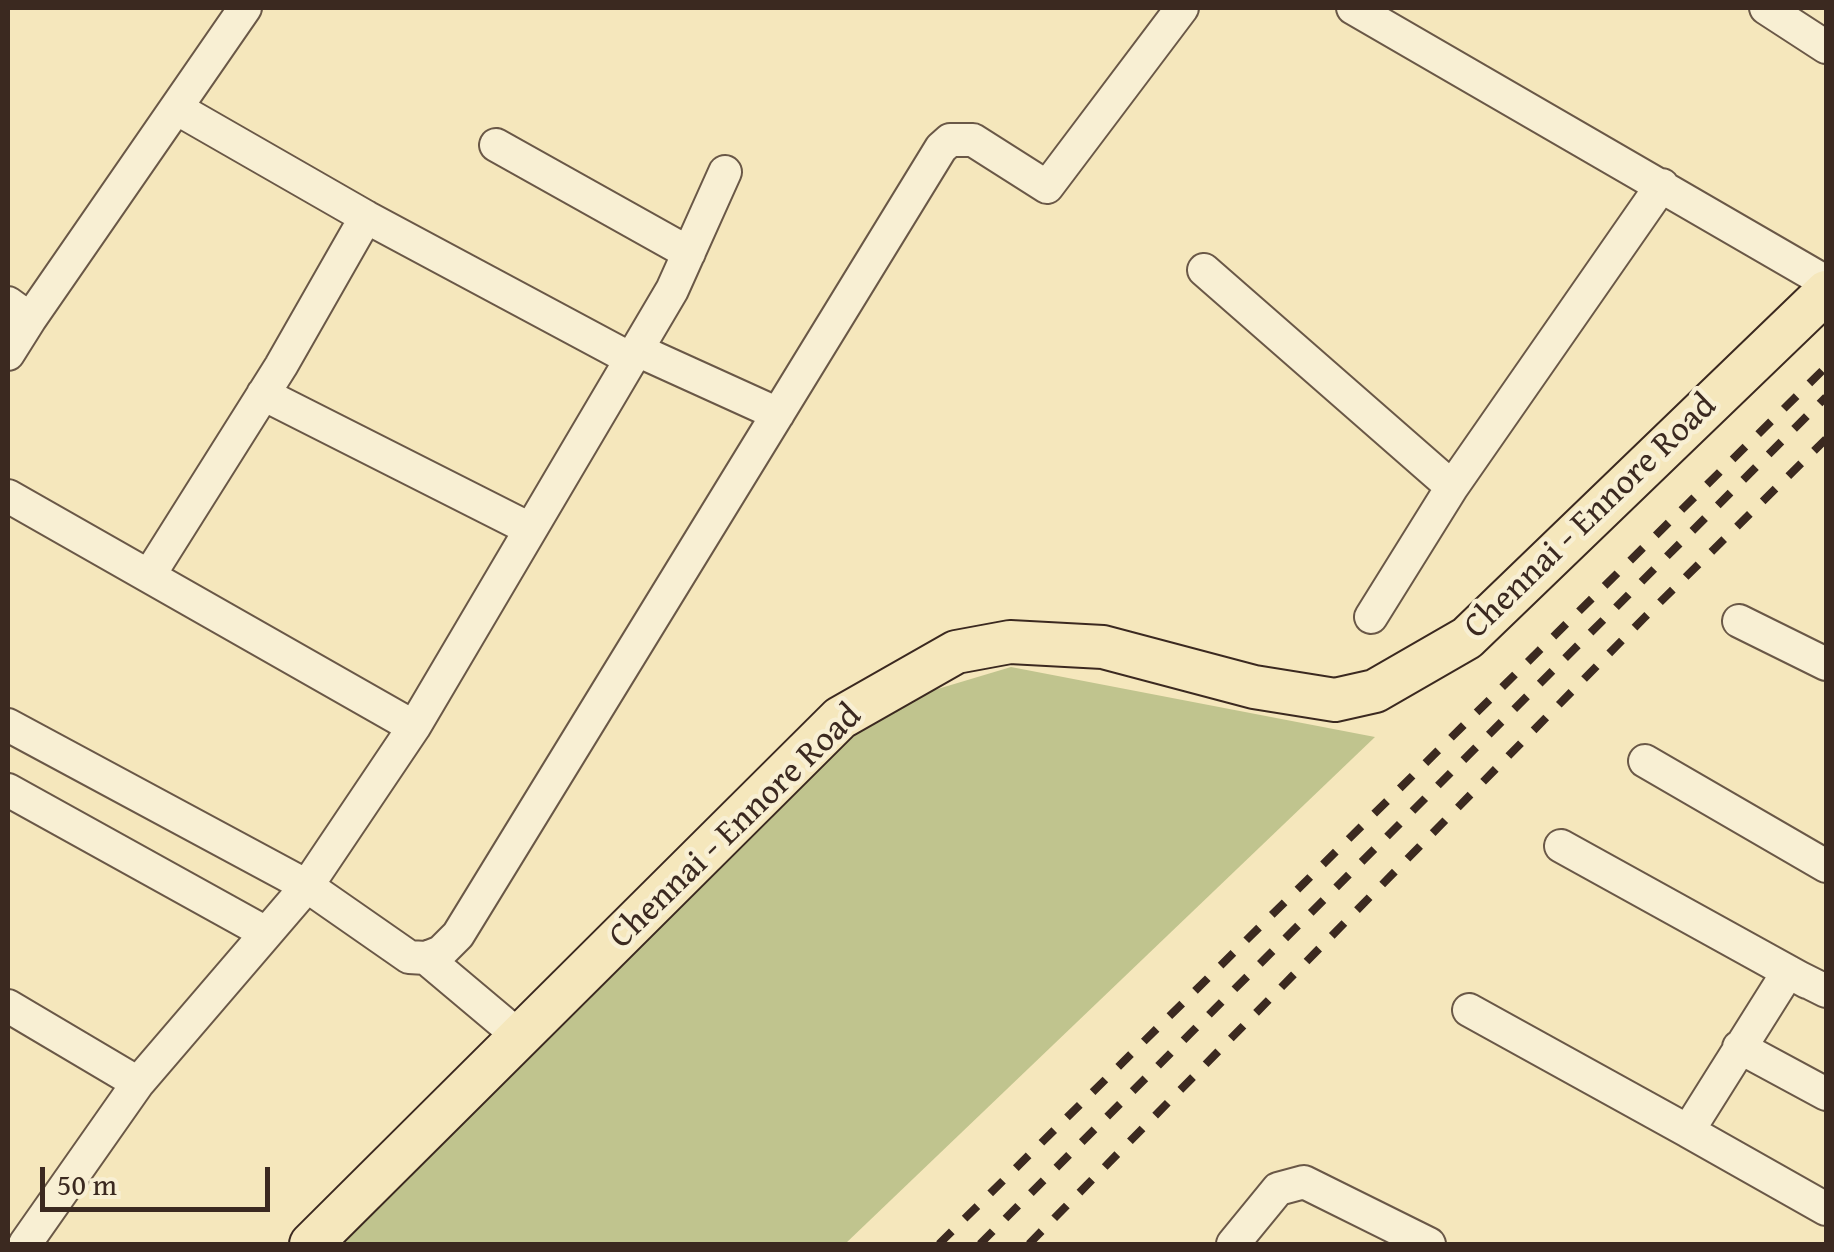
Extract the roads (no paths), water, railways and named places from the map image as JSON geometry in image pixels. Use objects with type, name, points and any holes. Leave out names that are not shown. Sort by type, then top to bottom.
[{"type":"main road","name":"Chennai - Ennore Road","points":[[311,1244],[840,718],[956,652],[1010,642],[1103,647],[1254,688],[1335,700],[1375,691],[1467,638],[1826,292]]},
{"type":"street","points":[[8,354],[19,311],[176,108],[245,8]]},
{"type":"street","points":[[426,958],[458,935],[941,148],[950,140],[973,140],[1046,187],[1182,8]]},
{"type":"street","points":[[1353,8],[1826,282]]},
{"type":"street","points":[[1766,8],[1826,47]]},
{"type":"street","points":[[176,108],[366,217],[634,354],[778,414]]},
{"type":"street","points":[[496,145],[690,253]]},
{"type":"street","points":[[21,1234],[138,1083],[308,886],[414,727],[634,354],[690,253],[725,172]]},
{"type":"street","points":[[1371,617],[1452,487],[1662,186]]},
{"type":"street","points":[[150,574],[263,394],[366,217]]},
{"type":"street","points":[[1204,270],[1452,487]]},
{"type":"street","points":[[263,394],[528,528]]},
{"type":"street","points":[[8,496],[414,727]]},
{"type":"street","points":[[1739,621],[1826,664]]},
{"type":"street","points":[[8,725],[308,886],[409,957],[426,958],[520,1036]]},
{"type":"street","points":[[1645,761],[1826,866]]},
{"type":"street","points":[[8,790],[266,933]]},
{"type":"street","points":[[1561,846],[1818,987]]},
{"type":"street","points":[[1688,1132],[1788,972],[1818,987]]},
{"type":"street","points":[[8,1006],[138,1083]]},
{"type":"street","points":[[1469,1010],[1826,1209]]},
{"type":"street","points":[[1739,1047],[1826,1094]]},
{"type":"street","points":[[1233,1244],[1278,1190],[1304,1182],[1429,1244]]},
{"type":"railway","points":[[939,1244],[1826,367]]},
{"type":"railway","points":[[980,1244],[1826,397]]},
{"type":"railway","points":[[1029,1244],[1644,618],[1826,439]]}]
